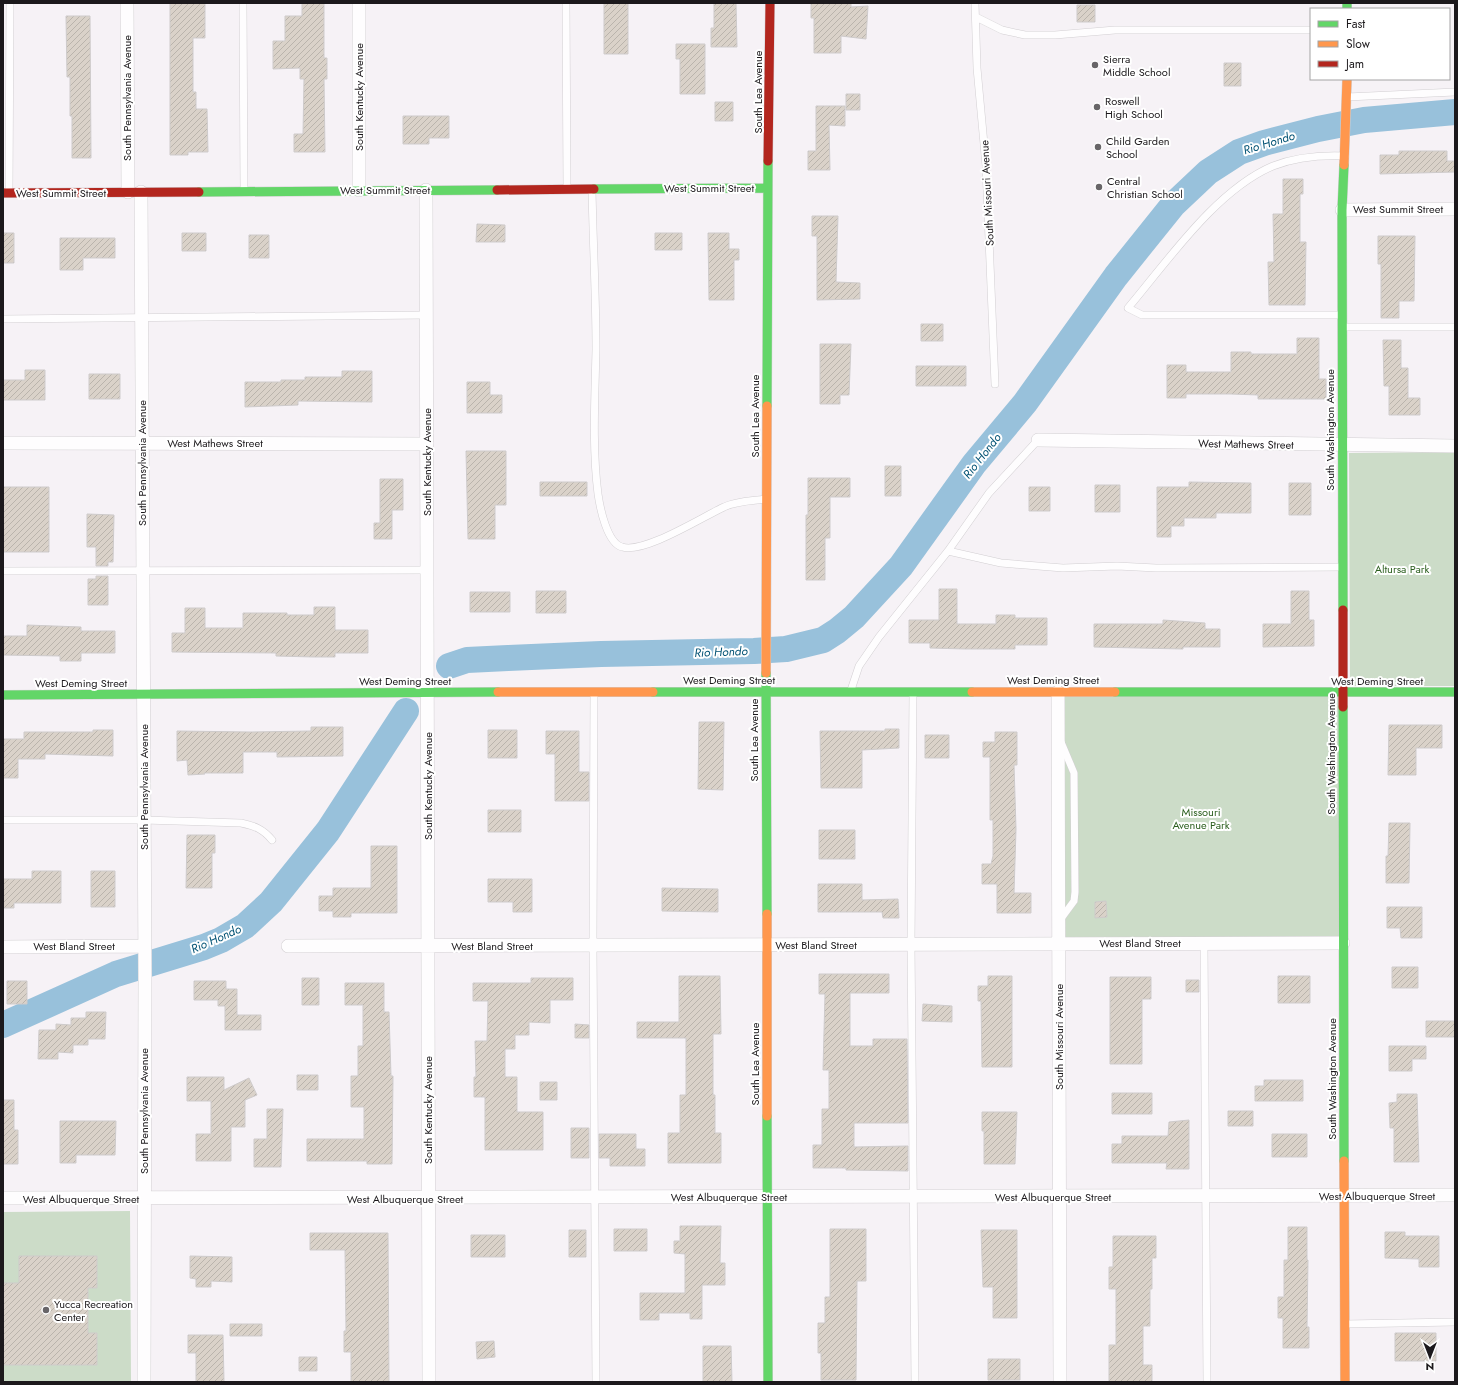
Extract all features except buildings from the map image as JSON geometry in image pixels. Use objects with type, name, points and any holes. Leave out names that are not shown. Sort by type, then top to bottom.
[{"type":"street","name":"South Pennsylvania Avenue","points":[[127,3],[134,192],[141,318],[143,443],[145,977],[144,1382]]},
{"type":"street","name":"South Kentucky Avenue","points":[[359,3],[359,190]]},
{"type":"street","name":"South Lea Avenue","points":[[768,1382],[766,499],[767,188],[770,121],[770,3]]},
{"type":"street","name":"South Washington Avenue","points":[[1345,1382],[1342,210],[1346,138],[1347,80]]},
{"type":"street","name":"West Summit Street","points":[[6,193],[767,188]]},
{"type":"street","name":"South Kentucky Avenue","points":[[426,190],[429,1382]]},
{"type":"street","name":"West Summit Street","points":[[1342,210],[1455,209]]},
{"type":"street","name":"West Mathews Street","points":[[1038,440],[1342,446],[1455,446]]},
{"type":"street","name":"West Mathews Street","points":[[3,443],[427,444]]},
{"type":"street","name":"West Deming Street","points":[[3,695],[427,692],[1455,692]]},
{"type":"street","name":"South Missouri Avenue","points":[[1058,692],[1060,1382]]},
{"type":"street","name":"West Bland Street","points":[[288,946],[428,947],[1343,943]]},
{"type":"street","name":"West Bland Street","points":[[3,947],[144,946]]},
{"type":"street","name":"West Albuquerque Street","points":[[3,1198],[1455,1196]]},
{"type":"lane","points":[[6,193],[10,3]]},
{"type":"lane","points":[[244,3],[244,191]]},
{"type":"lane","points":[[566,3],[567,189]]},
{"type":"lane","name":"South Missouri Avenue","points":[[975,3],[977,68],[986,166],[995,384]]},
{"type":"lane","points":[[976,17],[1002,30],[1025,35],[1055,35],[1115,30],[1310,30]]},
{"type":"lane","points":[[1347,98],[1455,92]]},
{"type":"lane","points":[[1342,315],[1142,315],[1128,308],[1201,221],[1232,192],[1255,175],[1273,166],[1311,156],[1345,156]]},
{"type":"lane","points":[[592,189],[596,338],[596,478],[601,510],[610,537],[614,543],[621,547],[630,548],[668,536],[725,506],[766,499]]},
{"type":"lane","points":[[3,319],[426,315]]},
{"type":"lane","points":[[1342,327],[1455,327]]},
{"type":"lane","points":[[850,692],[859,666],[879,636],[948,552],[989,493],[1038,440]]},
{"type":"lane","points":[[948,552],[1001,563],[1063,568],[1117,566],[1156,568],[1342,567]]},
{"type":"lane","points":[[3,571],[427,570]]},
{"type":"lane","points":[[594,692],[593,946],[596,1198],[596,1382]]},
{"type":"lane","points":[[913,692],[912,944],[915,1382]]},
{"type":"lane","points":[[3,820],[144,820],[241,823],[254,826],[264,831],[272,840]]},
{"type":"lane","points":[[1204,943],[1206,1382]]},
{"type":"lane","points":[[1345,1324],[1455,1322]]},
{"type":"green space","name":"Altursa Park","points":[[1455,452],[1455,686],[1350,686],[1349,453]]},
{"type":"green space","name":"Missouri Avenue Park","points":[[1058,692],[1343,693],[1343,943],[1058,944]]},
{"type":"green space","points":[[130,1211],[131,1382],[3,1382],[3,1212]]},
{"type":"waterway","name":"Rio Hondo","points":[[449,666],[467,660],[601,654],[786,649],[823,640],[854,617],[901,566],[974,464],[1025,403],[1116,276],[1173,205],[1208,172],[1239,152],[1264,143],[1318,129],[1364,120],[1455,112]]},
{"type":"waterway","name":"Rio Hondo","points":[[3,1025],[116,974],[204,947],[221,940],[245,926],[271,902],[328,831],[406,711]]},
{"type":"traffic: fast","points":[[1347,3],[1347,8]]},
{"type":"traffic: fast","points":[[767,406],[768,161]]},
{"type":"traffic: fast","points":[[1343,610],[1342,210],[1344,165]]},
{"type":"traffic: fast","points":[[594,189],[767,188]]},
{"type":"traffic: fast","points":[[199,192],[497,190]]},
{"type":"traffic: fast","points":[[766,673],[767,914]]},
{"type":"traffic: fast","points":[[3,695],[498,692]]},
{"type":"traffic: fast","points":[[653,692],[972,692]]},
{"type":"traffic: fast","points":[[1115,692],[1455,692]]},
{"type":"traffic: fast","points":[[1343,707],[1344,1161]]},
{"type":"traffic: fast","points":[[767,1116],[768,1382]]},
{"type":"traffic: slow","points":[[1344,165],[1347,80]]},
{"type":"traffic: slow","points":[[766,673],[767,406]]},
{"type":"traffic: slow","points":[[498,692],[653,692]]},
{"type":"traffic: slow","points":[[972,692],[1115,692]]},
{"type":"traffic: slow","points":[[767,914],[767,1116]]},
{"type":"traffic: slow","points":[[1344,1161],[1345,1382]]},
{"type":"traffic: jam","points":[[768,161],[770,3]]},
{"type":"traffic: jam","points":[[497,190],[594,189]]},
{"type":"traffic: jam","points":[[3,193],[199,192]]},
{"type":"traffic: jam","points":[[1343,610],[1343,707]]},
{"type":"place","name":"Sierra Middle School","points":[[1095,65]]},
{"type":"place","name":"Roswell High School","points":[[1097,107]]},
{"type":"place","name":"Child Garden School","points":[[1098,147]]},
{"type":"place","name":"Central Christian School","points":[[1099,187]]},
{"type":"place","name":"Yucca Recreation Center","points":[[46,1310]]}]
